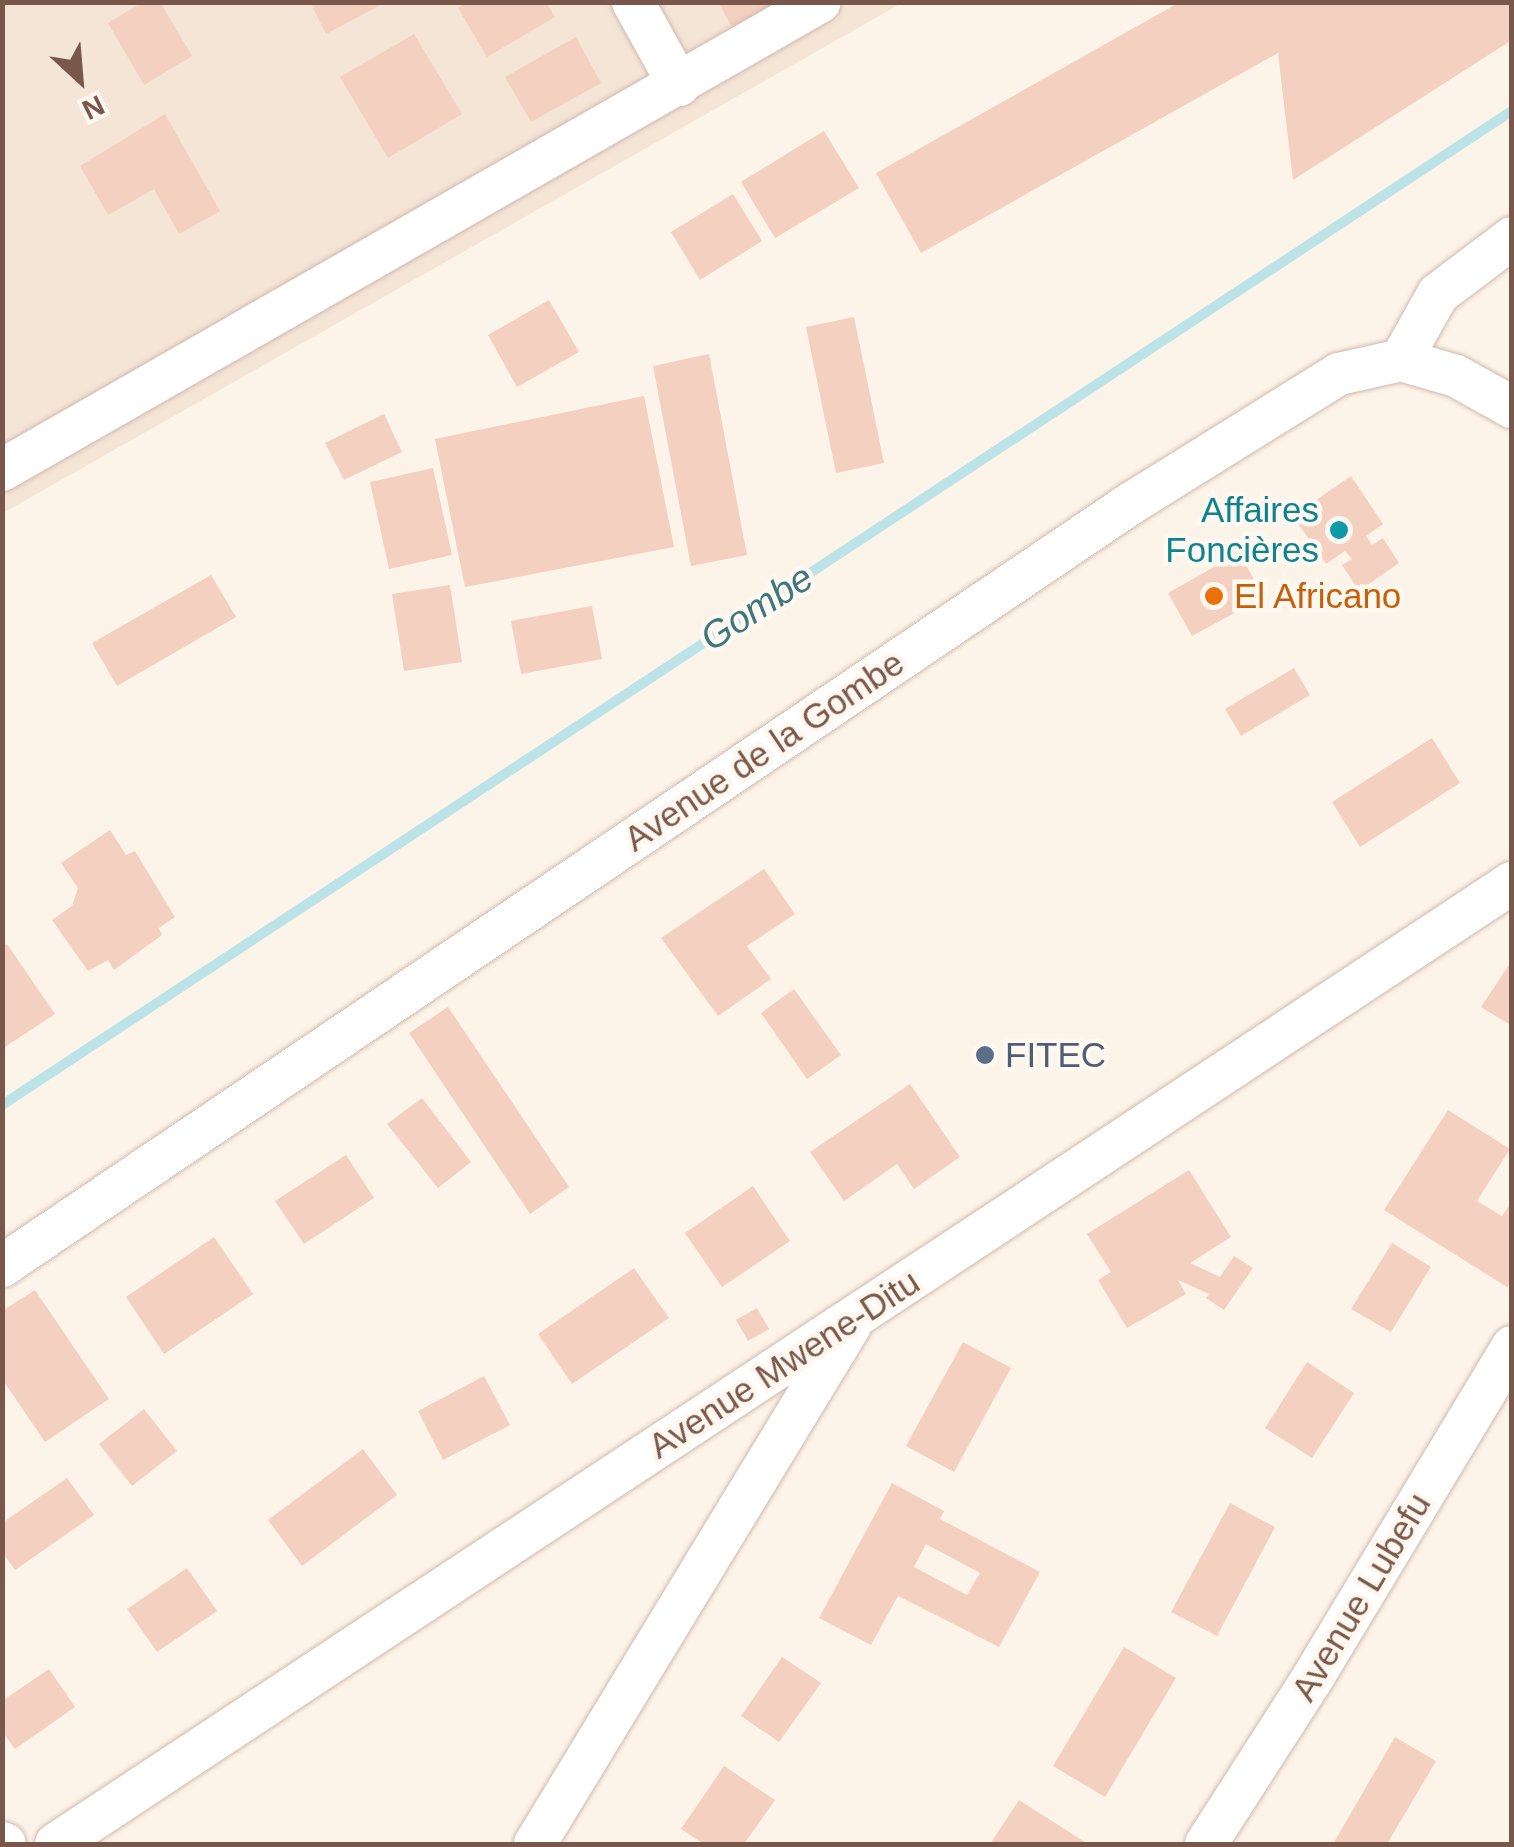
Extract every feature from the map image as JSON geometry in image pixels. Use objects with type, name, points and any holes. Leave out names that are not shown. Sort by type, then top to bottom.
[{"type":"street","points":[[633,2],[679,85]]},
{"type":"street","points":[[2,470],[820,2]]},
{"type":"street","points":[[1512,238],[1438,294],[1400,360],[1456,376],[1512,407]]},
{"type":"street","name":"Avenue de la Gombe","points":[[2,1266],[1258,420],[1339,374],[1400,360]]},
{"type":"street","name":"Avenue Mwene-Ditu","points":[[56,1844],[1512,882]]},
{"type":"street","points":[[535,1844],[856,1317]]},
{"type":"street","name":"Avenue Lubefu","points":[[1206,1844],[1315,1674],[1512,1346]]},
{"type":"shaded area","points":[[3,3],[902,3],[3,513]]},
{"type":"building","points":[[143,2],[160,2],[192,56],[144,85],[108,23]]},
{"type":"building","points":[[310,2],[386,2],[326,34]]},
{"type":"building","points":[[466,2],[546,2],[555,17],[487,57],[458,8]]},
{"type":"building","points":[[718,2],[790,2],[736,34]]},
{"type":"building","points":[[1180,2],[1512,2],[1512,40],[1293,180],[1278,53],[921,253],[876,173]]},
{"type":"building","points":[[414,34],[462,114],[388,158],[340,77]]},
{"type":"building","points":[[576,37],[601,83],[531,122],[505,77]]},
{"type":"building","points":[[165,114],[220,211],[179,234],[154,189],[108,215],[80,166]]},
{"type":"building","points":[[824,131],[859,188],[775,238],[741,182]]},
{"type":"building","points":[[733,194],[762,241],[700,280],[671,232]]},
{"type":"building","points":[[549,300],[579,352],[517,387],[488,335]]},
{"type":"building","points":[[854,317],[884,463],[836,473],[806,327]]},
{"type":"building","points":[[709,354],[747,555],[691,566],[653,366]]},
{"type":"building","points":[[644,396],[674,547],[465,587],[435,439]]},
{"type":"building","points":[[384,414],[402,452],[344,480],[325,443]]},
{"type":"building","points":[[433,468],[452,555],[389,569],[370,482]]},
{"type":"building","name":"Affaires Foncières","points":[[1351,476],[1383,524],[1366,536],[1372,545],[1383,538],[1399,563],[1359,591],[1342,565],[1352,559],[1345,551],[1326,564],[1293,516]]},
{"type":"building","points":[[1239,553],[1264,597],[1192,636],[1168,593]]},
{"type":"building","points":[[211,575],[236,617],[117,686],[92,643]]},
{"type":"building","points":[[450,585],[462,662],[404,671],[392,594]]},
{"type":"building","points":[[592,606],[602,659],[521,674],[511,621]]},
{"type":"building","points":[[1294,668],[1310,695],[1241,736],[1225,709]]},
{"type":"building","points":[[1432,738],[1460,783],[1360,847],[1332,802]]},
{"type":"building","points":[[110,830],[126,855],[135,851],[175,917],[159,928],[162,935],[114,970],[108,960],[88,971],[52,920],[72,906],[78,888],[61,863]]},
{"type":"building","points":[[764,869],[795,914],[747,946],[771,979],[718,1016],[661,938]]},
{"type":"building","points":[[7,944],[55,1014],[2,1049],[2,947]]},
{"type":"building","points":[[1512,960],[1512,1026],[1481,1007]]},
{"type":"building","points":[[794,989],[841,1055],[807,1079],[761,1013]]},
{"type":"building","points":[[448,1007],[569,1187],[530,1214],[409,1033]]},
{"type":"building","points":[[910,1084],[960,1157],[914,1189],[897,1164],[844,1201],[810,1152]]},
{"type":"building","points":[[422,1098],[471,1162],[438,1188],[387,1124]]},
{"type":"building","points":[[1448,1110],[1510,1149],[1477,1201],[1502,1216],[1512,1202],[1512,1281],[1507,1287],[1384,1210]]},
{"type":"building","points":[[346,1155],[374,1198],[304,1244],[275,1201]]},
{"type":"building","points":[[1189,1170],[1231,1237],[1190,1263],[1220,1277],[1234,1256],[1253,1268],[1224,1310],[1206,1298],[1209,1294],[1178,1280],[1186,1294],[1127,1328],[1098,1280],[1111,1272],[1087,1234]]},
{"type":"building","points":[[753,1186],[790,1241],[722,1287],[685,1233]]},
{"type":"building","points":[[214,1237],[253,1294],[164,1354],[126,1297]]},
{"type":"building","points":[[1392,1243],[1431,1267],[1391,1332],[1351,1309]]},
{"type":"building","points":[[634,1268],[669,1318],[572,1384],[538,1334]]},
{"type":"building","points":[[35,1290],[109,1399],[45,1442],[2,1379],[2,1311]]},
{"type":"building","points":[[757,1308],[769,1329],[748,1341],[736,1320]]},
{"type":"building","points":[[963,1342],[1011,1368],[954,1472],[906,1446]]},
{"type":"building","points":[[1307,1362],[1354,1393],[1312,1458],[1265,1428]]},
{"type":"building","points":[[484,1376],[510,1425],[443,1460],[418,1411]]},
{"type":"building","points":[[144,1409],[177,1451],[132,1486],[99,1444]]},
{"type":"building","points":[[363,1449],[397,1495],[302,1566],[268,1520]]},
{"type":"building","points":[[67,1478],[94,1515],[15,1570],[2,1552],[2,1523]]},
{"type":"building","points":[[892,1483],[944,1511],[940,1519],[1040,1572],[999,1647],[898,1596],[871,1645],[819,1618]],"holes":[[[926,1544],[980,1573],[967,1595],[914,1567]]]},
{"type":"building","points":[[1230,1503],[1275,1527],[1217,1636],[1171,1612]]},
{"type":"building","points":[[187,1568],[217,1611],[157,1652],[127,1609]]},
{"type":"building","points":[[1124,1647],[1176,1678],[1105,1797],[1053,1766]]},
{"type":"building","points":[[782,1657],[821,1683],[779,1742],[741,1716]]},
{"type":"building","points":[[49,1669],[75,1707],[15,1749],[2,1731],[2,1701]]},
{"type":"building","points":[[1395,1737],[1436,1761],[1387,1844],[1333,1844]]},
{"type":"building","points":[[724,1766],[775,1800],[744,1844],[704,1844],[681,1829]]},
{"type":"building","points":[[1019,1800],[1088,1844],[990,1844]]},
{"type":"waterway","name":"Gombe","points":[[2,1105],[1512,111]]},
{"type":"place","name":"Affaires Foncières","points":[[1339,530]]},
{"type":"place","name":"El Africano","points":[[1214,596]]},
{"type":"place","name":"FITEC","points":[[985,1055]]}]
